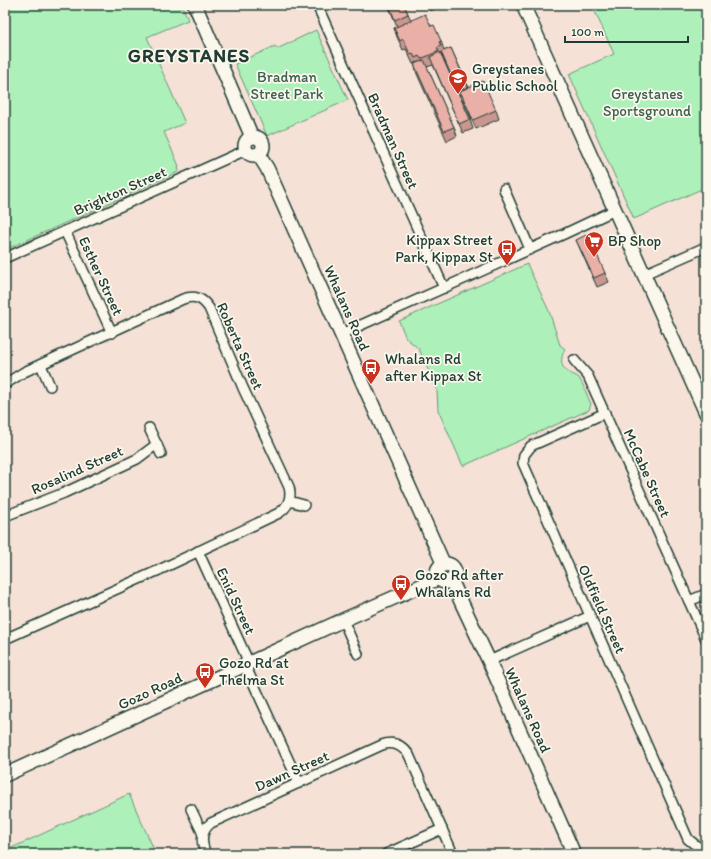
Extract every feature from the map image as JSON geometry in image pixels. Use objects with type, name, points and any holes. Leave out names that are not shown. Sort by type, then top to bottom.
[{"type":"street","points":[[195,5],[252,137],[247,141],[246,147],[252,152]]},
{"type":"street","name":"Bradman Street","points":[[317,5],[444,288]]},
{"type":"street","points":[[523,5],[706,413]]},
{"type":"street","name":"Brighton Street","points":[[5,258],[252,152]]},
{"type":"street","name":"Whalans Road","points":[[252,152],[267,168],[444,565],[438,570],[445,579],[489,661],[574,854]]},
{"type":"street","points":[[504,189],[530,249]]},
{"type":"street","points":[[341,334],[614,210]]},
{"type":"street","name":"Esther Street","points":[[65,231],[112,332]]},
{"type":"street","points":[[644,274],[706,247]]},
{"type":"street","name":"Roberta Street","points":[[5,384],[24,372],[183,299],[196,297],[203,301],[209,308],[243,388],[289,487],[289,501]]},
{"type":"street","name":"McCabe Street","points":[[574,360],[588,376],[689,601]]},
{"type":"street","points":[[41,365],[50,386]]},
{"type":"street","name":"Oldfield Street","points":[[605,413],[535,443],[527,449],[523,458],[525,468],[688,838],[698,847],[706,847]]},
{"type":"street","points":[[149,428],[161,454]]},
{"type":"street","name":"Rosalind Street","points":[[5,516],[64,493],[137,459],[157,444]]},
{"type":"street","points":[[5,628],[7,638],[279,513],[286,507],[289,501],[304,505]]},
{"type":"street","name":"Enid Street","points":[[198,551],[299,783]]},
{"type":"street","name":"Gozo Road","points":[[5,775],[343,620],[445,579]]},
{"type":"street","points":[[706,594],[689,601],[706,639]]},
{"type":"street","points":[[489,661],[590,616]]},
{"type":"street","points":[[343,620],[358,654]]},
{"type":"street","name":"Dawn Street","points":[[202,834],[208,825],[214,822],[385,744],[399,740],[409,755],[453,854]]},
{"type":"street","points":[[191,809],[202,834],[202,843],[206,854]]},
{"type":"street","points":[[386,854],[442,829]]},
{"type":"green space","points":[[5,5],[182,5],[188,20],[147,37],[185,123],[164,132],[179,166],[178,172],[5,250]]},
{"type":"green space","name":"Greystanes Sportsground","points":[[592,5],[706,5],[706,187],[634,219],[569,74],[614,54]]},
{"type":"green space","name":"Bradman Street Park","points":[[316,30],[348,100],[267,136],[235,64],[275,46],[277,49]]},
{"type":"green space","points":[[527,264],[549,311],[560,345],[565,349],[562,358],[563,367],[565,370],[579,378],[591,404],[589,410],[463,466],[438,410],[437,390],[419,349],[406,338],[399,321]]},
{"type":"green space","points":[[129,794],[156,854],[5,854],[5,851]]},
{"type":"building","points":[[389,5],[404,5],[408,14],[395,20]]},
{"type":"building","points":[[425,14],[431,26],[434,25],[441,41],[439,42],[441,46],[437,48],[439,51],[421,59],[419,56],[415,58],[413,53],[410,54],[403,39],[400,41],[394,28]]},
{"type":"building","points":[[451,48],[468,87],[458,91],[441,52]]},
{"type":"building","points":[[440,52],[470,119],[459,124],[430,57]]},
{"type":"building","points":[[424,60],[454,127],[444,131],[414,64]]},
{"type":"building","points":[[483,81],[496,110],[473,120],[460,91]]},
{"type":"building","points":[[588,234],[605,273],[594,278],[576,240]]},
{"type":"place","name":"Greystanes Public School","points":[[458,95]]},
{"type":"place","name":"BP Shop","points":[[594,258]]},
{"type":"place","name":"Kippax Street Park, Kippax St","points":[[507,266]]},
{"type":"place","name":"Whalans Rd after Kippax St","points":[[371,385]]},
{"type":"place","name":"Gozo Rd after Whalans Rd","points":[[401,601]]},
{"type":"place","name":"Gozo Rd at Thelma St","points":[[205,689]]},
{"type":"district","name":"GREYSTANES","points":[[189,55]]}]
